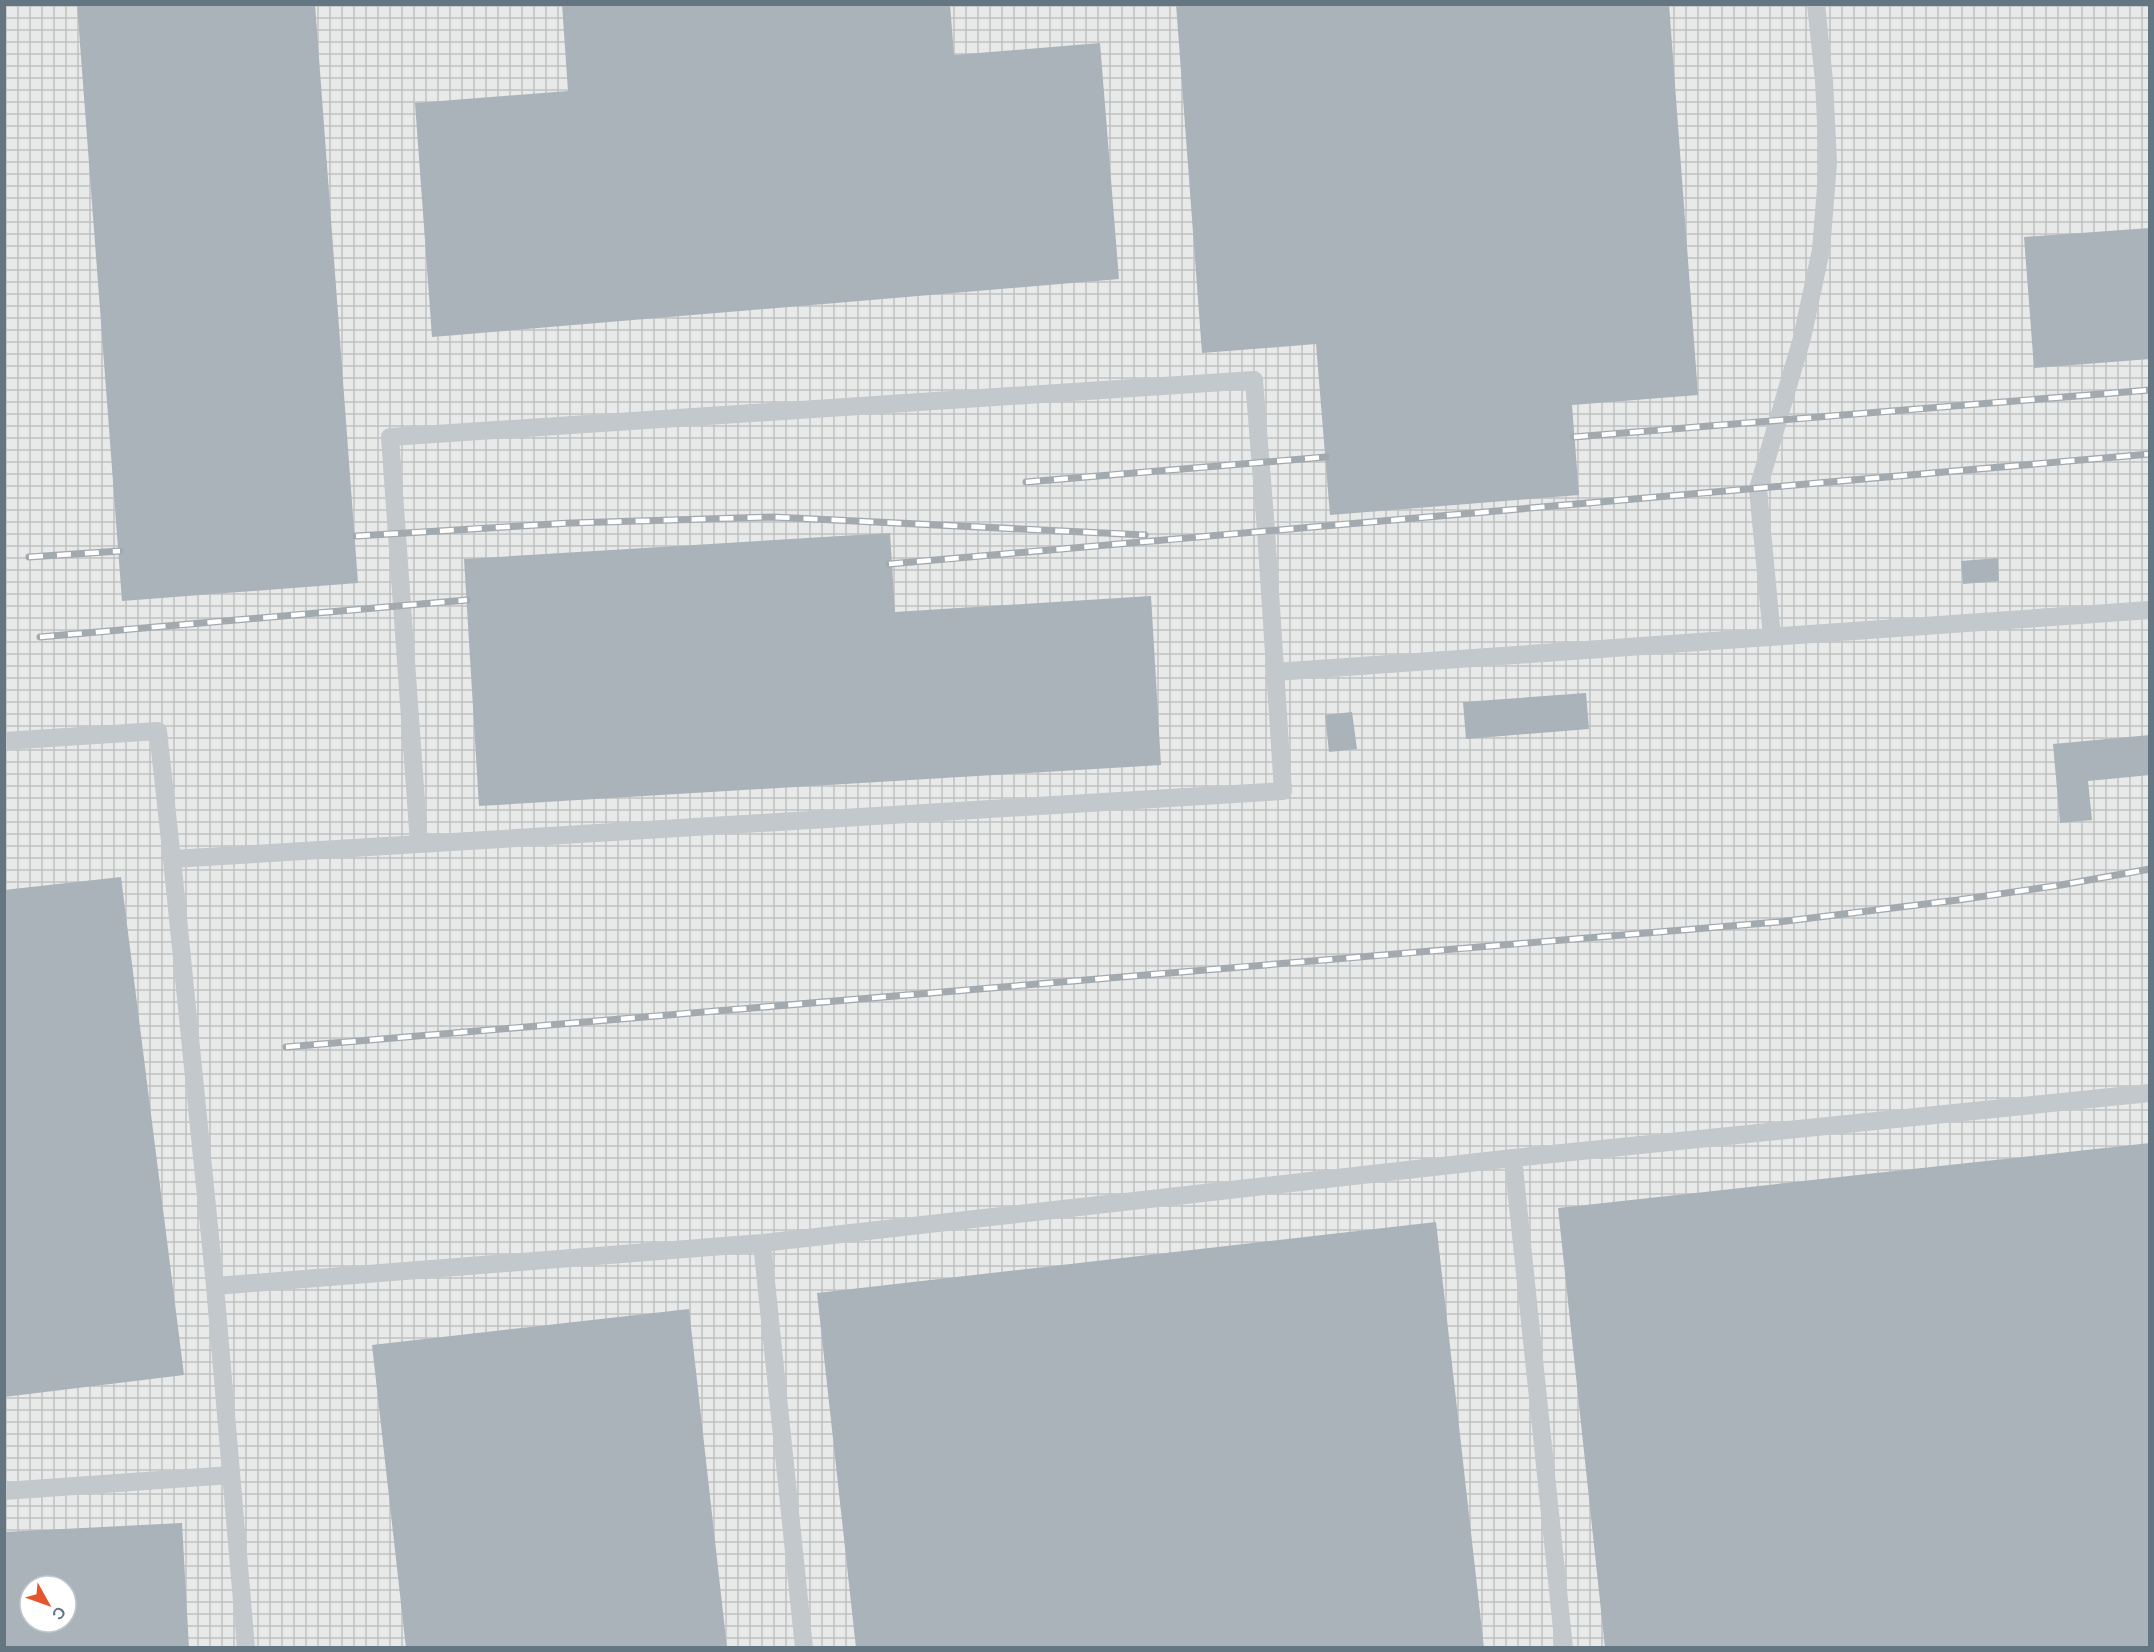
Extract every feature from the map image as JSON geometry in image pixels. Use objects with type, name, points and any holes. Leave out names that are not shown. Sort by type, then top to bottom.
[{"type":"lane","points":[[1772,637],[1758,489],[1802,338],[1821,250],[1828,163],[1824,81],[1816,4]]},
{"type":"lane","points":[[172,859],[419,844],[1283,791],[1254,380],[390,437],[419,844]]},
{"type":"lane","points":[[1275,672],[2150,610]]},
{"type":"lane","points":[[4,741],[158,731],[215,1287],[246,1647]]},
{"type":"lane","points":[[215,1287],[762,1243],[1513,1158],[2150,1093]]},
{"type":"lane","points":[[1513,1158],[1564,1647]]},
{"type":"lane","points":[[762,1243],[804,1647]]},
{"type":"lane","points":[[4,1491],[231,1475]]},
{"type":"shaded area","points":[[5,5],[2149,5],[2149,1647],[5,1648]]},
{"type":"building","points":[[77,4],[315,4],[358,583],[122,601]]},
{"type":"building","points":[[562,4],[950,4],[954,55],[1100,43],[1119,279],[432,337],[415,103],[568,91]]},
{"type":"building","points":[[1176,4],[1669,4],[1698,395],[1572,405],[1579,495],[1330,515],[1316,344],[1202,353]]},
{"type":"building","points":[[2150,228],[2150,359],[2034,368],[2024,237]]},
{"type":"building","points":[[890,533],[895,612],[1151,596],[1161,765],[479,806],[464,559]]},
{"type":"building","points":[[1998,558],[1999,581],[1963,584],[1961,561]]},
{"type":"building","points":[[1586,693],[1589,729],[1466,739],[1463,702]]},
{"type":"building","points":[[1352,712],[1357,749],[1329,752],[1325,715]]},
{"type":"building","points":[[2150,735],[2150,775],[2088,781],[2092,820],[2060,823],[2053,744]]},
{"type":"building","points":[[121,877],[184,1375],[4,1397],[4,890]]},
{"type":"building","points":[[2150,1143],[2150,1648],[1605,1648],[1558,1208]]},
{"type":"building","points":[[1436,1222],[1484,1648],[856,1648],[817,1293]]},
{"type":"building","points":[[689,1309],[727,1648],[406,1648],[372,1345]]},
{"type":"building","points":[[182,1523],[189,1648],[4,1648],[4,1532]]},
{"type":"railway","points":[[1574,437],[2150,390]]},
{"type":"railway","points":[[889,564],[2150,454]]},
{"type":"railway","points":[[1026,482],[1326,457]]},
{"type":"railway","points":[[356,536],[570,523],[772,517],[1145,535]]},
{"type":"railway","points":[[29,557],[120,551]]},
{"type":"railway","points":[[40,637],[467,600]]},
{"type":"railway","points":[[286,1047],[1778,922],[1958,900],[2150,869]]}]
